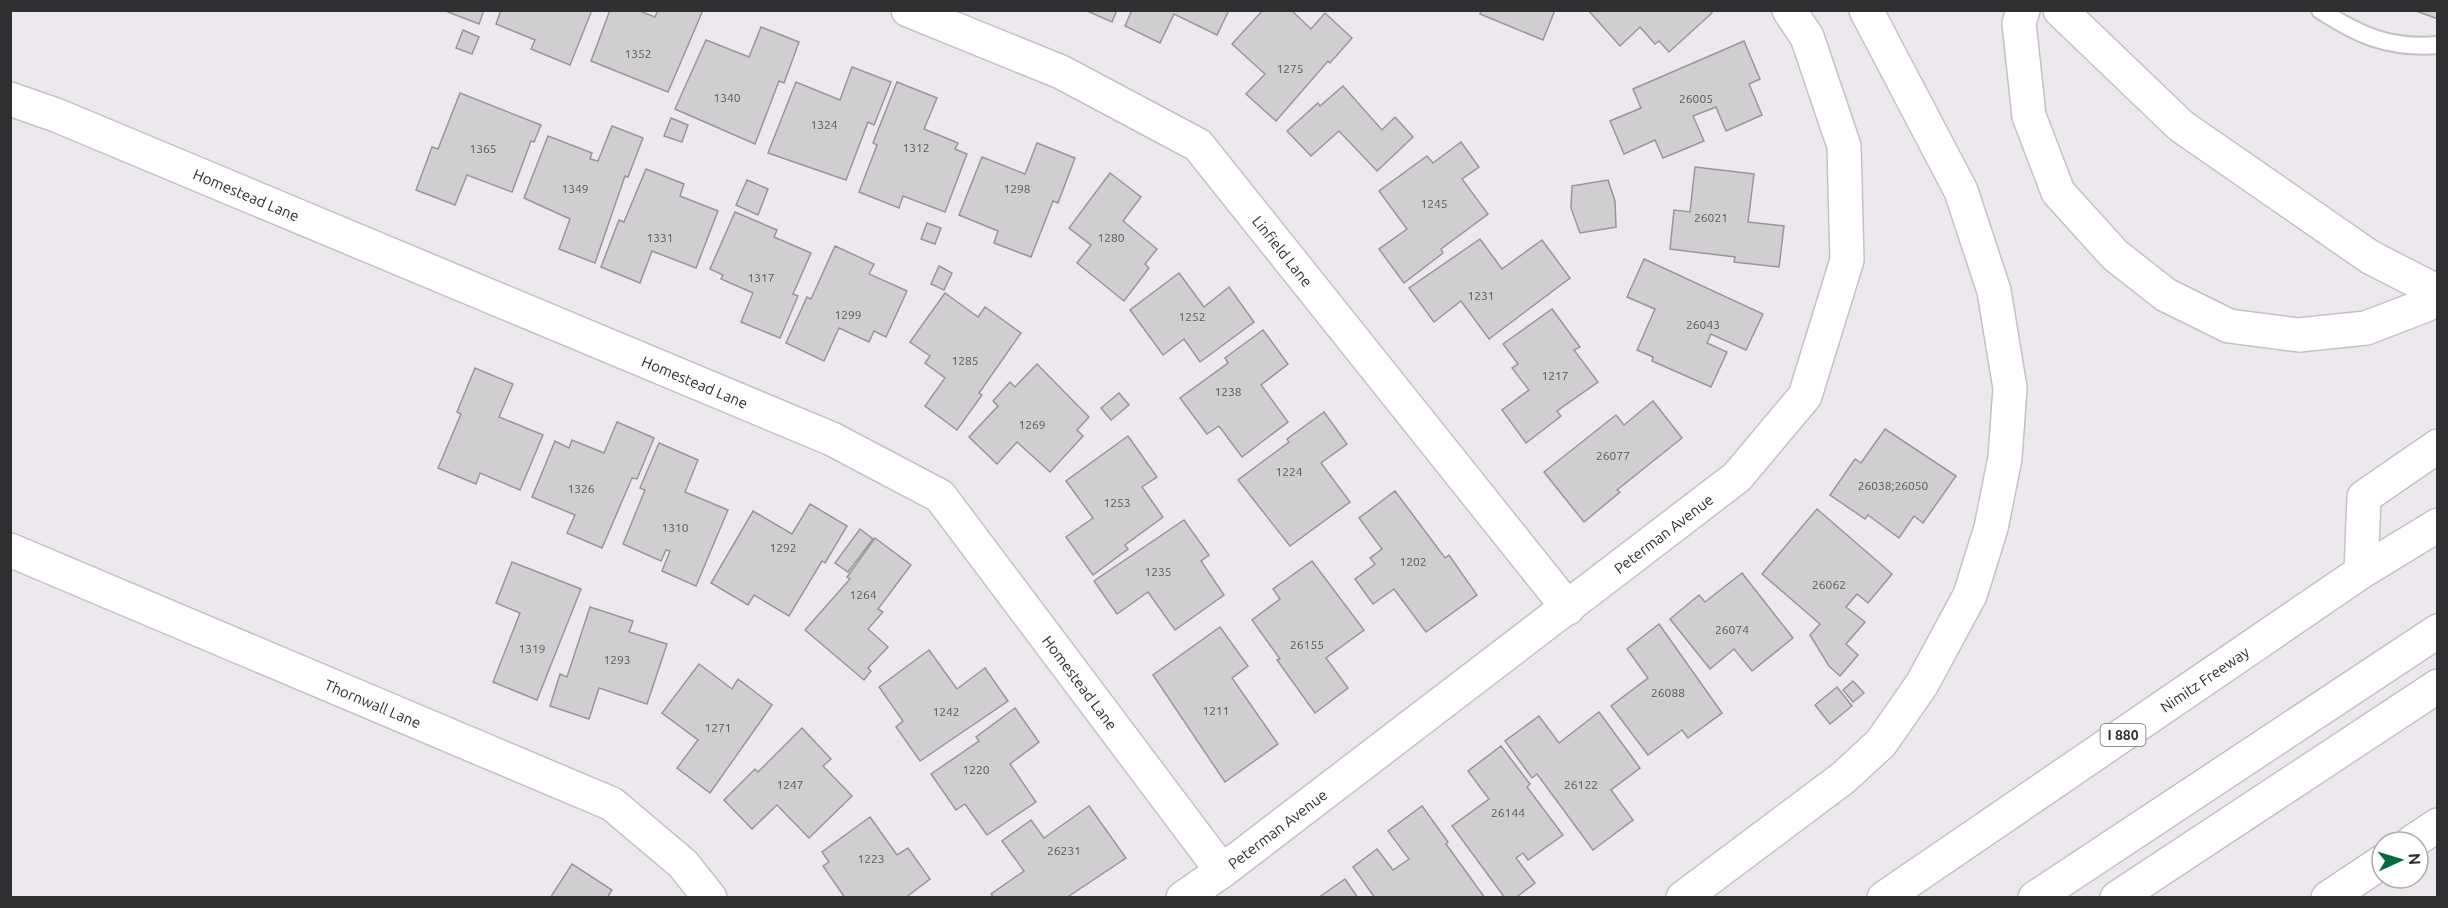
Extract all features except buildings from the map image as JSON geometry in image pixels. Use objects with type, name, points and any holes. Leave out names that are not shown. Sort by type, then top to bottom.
[{"type":"main road","name":"Linfield Lane","points":[[908,10],[1061,72],[1198,145],[1568,608]]},
{"type":"main road","name":"Peterman Avenue","points":[[1183,897],[1222,871],[1737,477],[1805,396],[1847,260],[1844,146],[1807,37],[1789,10]]},
{"type":"main road","points":[[1683,897],[1843,778],[1881,743],[1922,684],[1970,595],[1991,528],[2005,458],[2010,388],[1994,291],[1961,191],[1866,10]]},
{"type":"main road","points":[[2023,10],[2019,23],[2029,116],[2058,192],[2115,255],[2166,295],[2229,326],[2299,335],[2366,328],[2426,305],[2438,297]]},
{"type":"main road","points":[[2060,10],[2181,126],[2370,257],[2438,292]]},
{"type":"main road","name":"Homestead Lane","points":[[10,99],[78,124],[832,439],[940,496],[1222,871]]},
{"type":"main road","points":[[2361,572],[2364,496],[2438,446]]},
{"type":"main road","name":"Nimitz Freeway","points":[[1884,897],[2361,572],[2438,525]]},
{"type":"main road","name":"Thornwall Lane","points":[[10,550],[612,804],[684,864],[710,897]]},
{"type":"main road","points":[[2035,897],[2438,631]]},
{"type":"main road","points":[[2117,897],[2438,686]]},
{"type":"main road","points":[[2328,897],[2370,870]]},
{"type":"lane","points":[[2320,10],[2372,38],[2409,47],[2438,45]]}]
